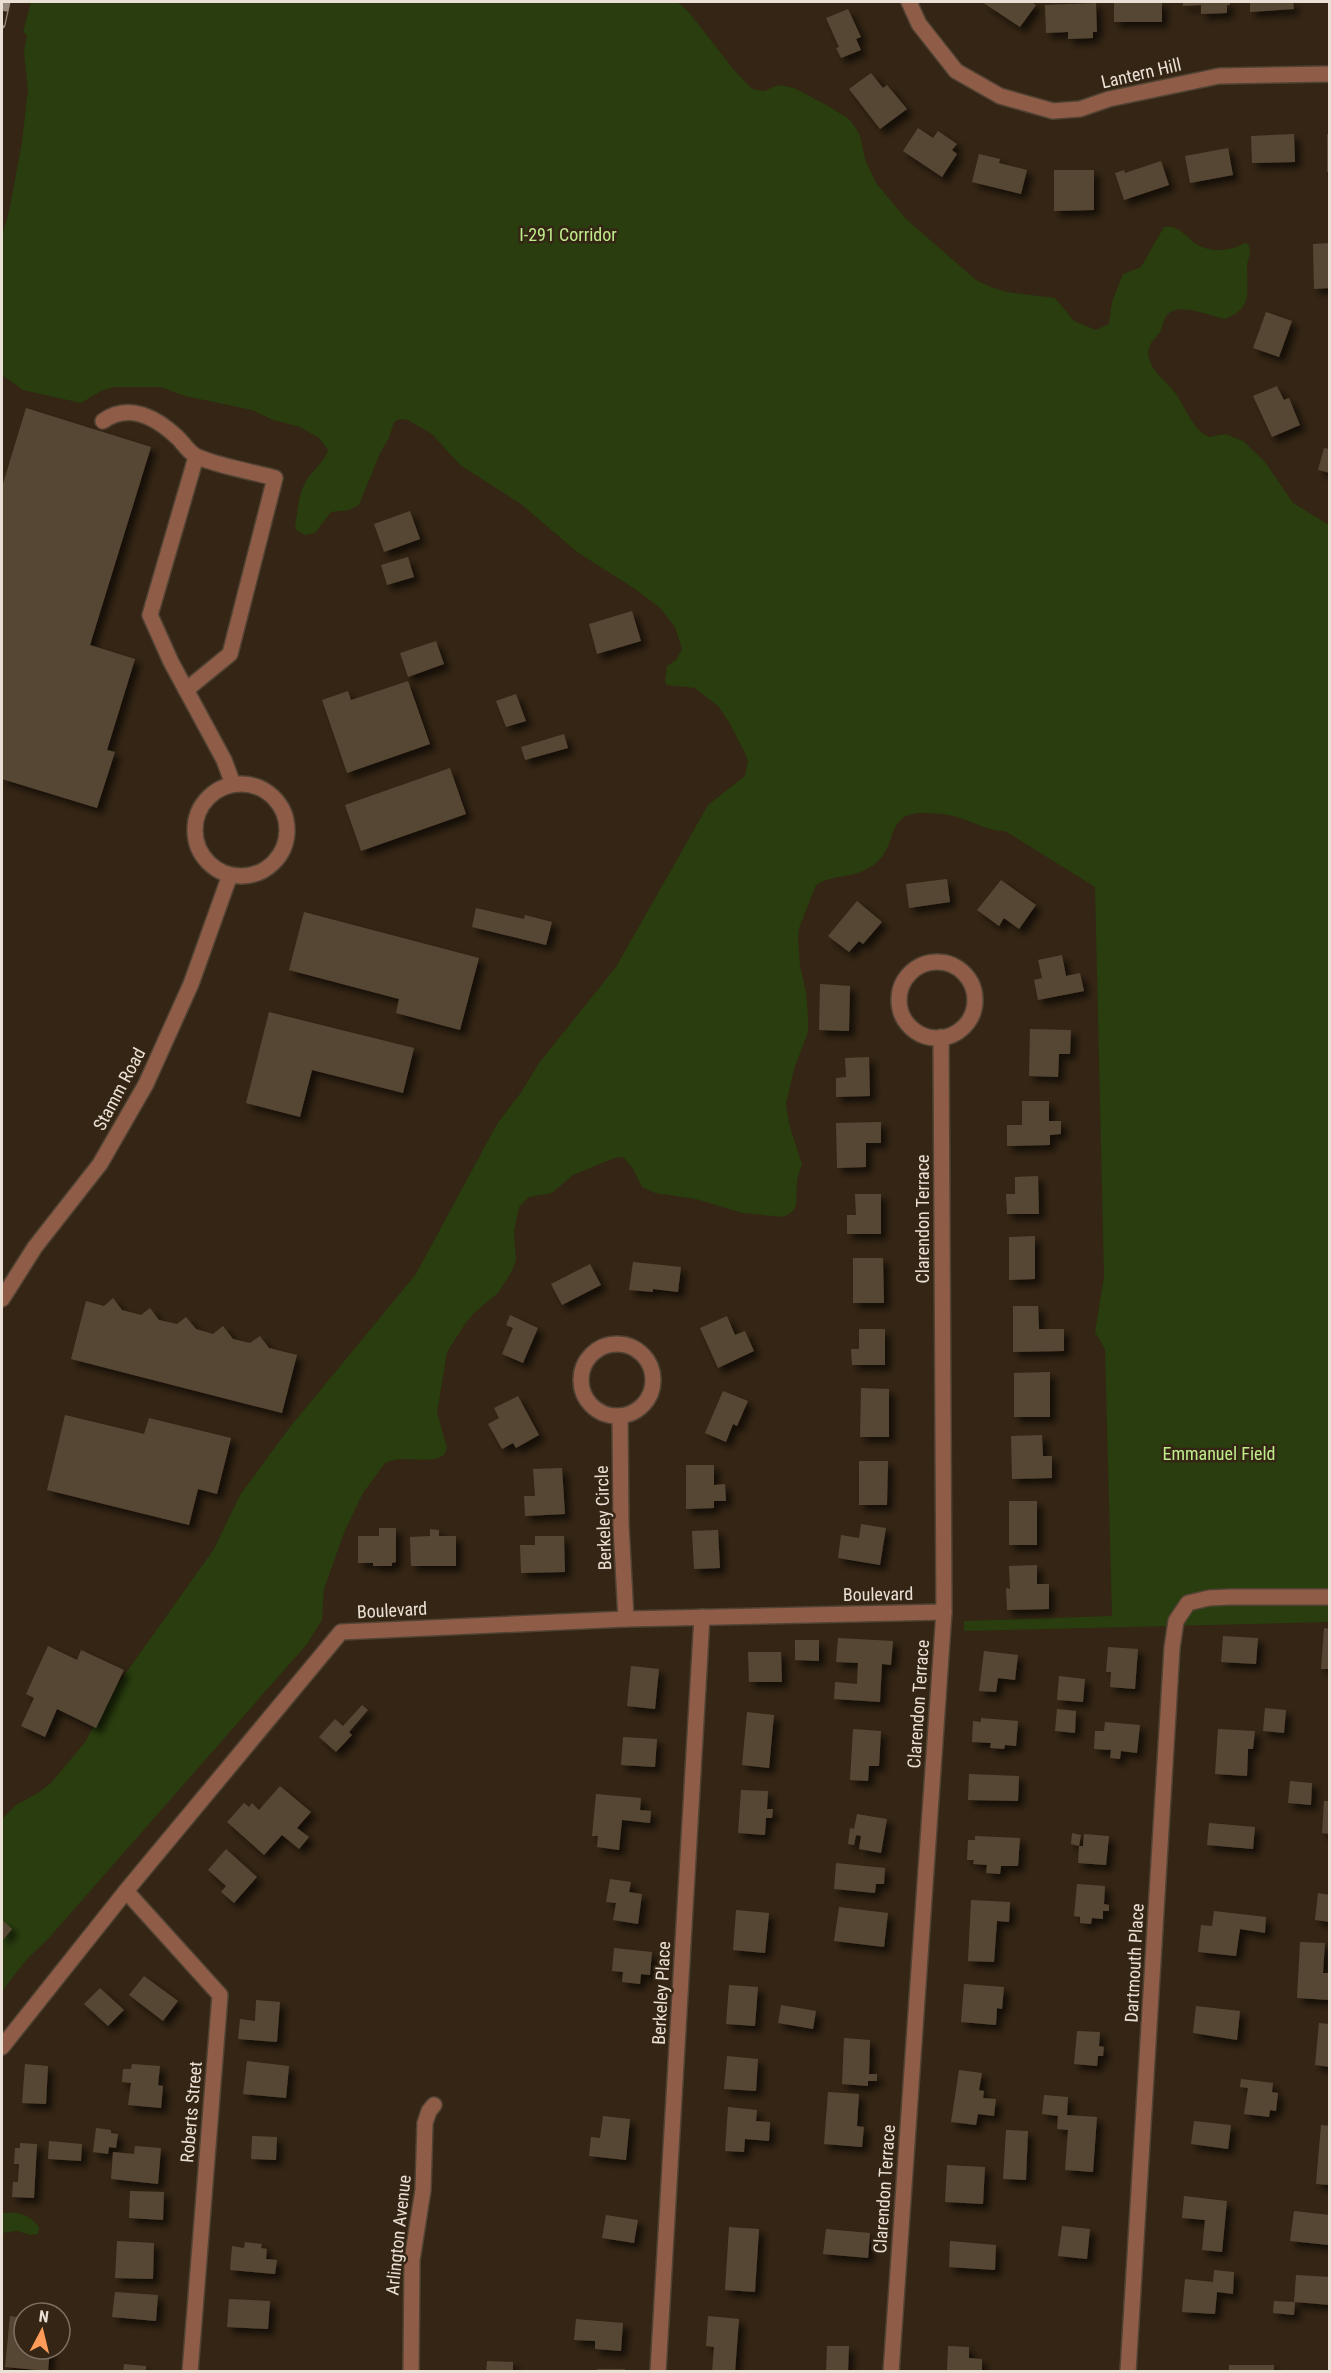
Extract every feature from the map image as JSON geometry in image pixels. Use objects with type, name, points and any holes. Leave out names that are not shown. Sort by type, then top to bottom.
[{"type":"street","name":"Lantern Hill","points":[[909,2],[919,24],[956,71],[1000,96],[1053,111],[1080,109],[1119,97],[1219,76],[1329,74]]},
{"type":"street","points":[[103,421],[113,414],[125,411],[139,414],[158,421],[196,457],[275,478],[230,654],[186,690]]},
{"type":"street","points":[[196,457],[150,615],[186,690],[224,760],[233,784]]},
{"type":"street","points":[[233,784],[252,784],[268,792],[281,805],[287,822],[286,840],[279,856],[266,869],[249,876],[231,875],[214,868],[201,854],[195,837],[195,819],[203,803],[216,790],[233,784]]},
{"type":"street","name":"Stamm Road","points":[[2,1299],[35,1248],[100,1164],[146,1084],[191,984],[231,875]]},
{"type":"street","points":[[927,962],[940,962],[957,968],[970,982],[974,993],[972,1012],[963,1027],[952,1034],[941,1037],[928,1037],[916,1032],[900,1012],[898,1000],[900,987],[906,976],[927,962]]},
{"type":"street","name":"Clarendon Terrace","points":[[891,2372],[944,1612],[941,1037]]},
{"type":"street","points":[[607,1345],[629,1346],[639,1351],[651,1368],[653,1379],[647,1400],[631,1414],[620,1416],[609,1416],[590,1406],[580,1387],[583,1365],[589,1356],[607,1345]]},
{"type":"street","name":"Berkeley Circle","points":[[620,1416],[621,1525],[626,1619]]},
{"type":"street","name":"Dartmouth Place","points":[[1128,2372],[1172,1648],[1176,1621],[1188,1603],[1209,1598],[1329,1597]]},
{"type":"street","name":"Boulevard","points":[[2,2047],[126,1891],[341,1632],[626,1619],[944,1612]]},
{"type":"street","name":"Berkeley Place","points":[[658,2372],[702,1617]]},
{"type":"street","name":"Roberts Street","points":[[126,1891],[220,1995],[190,2372]]},
{"type":"street","name":"Arlington Avenue","points":[[411,2372],[412,2260],[422,2201],[425,2123],[434,2105]]},
{"type":"green space","name":"I-291 Corridor","points":[[31,2],[677,2],[688,11],[734,70],[752,89],[764,91],[778,85],[794,88],[850,120],[860,135],[865,159],[876,183],[906,219],[976,280],[991,287],[1007,292],[1055,298],[1074,321],[1096,330],[1109,324],[1112,302],[1123,274],[1141,267],[1164,227],[1177,229],[1199,246],[1212,250],[1225,250],[1244,243],[1248,244],[1250,251],[1247,267],[1247,298],[1240,310],[1225,319],[1187,310],[1172,311],[1167,315],[1160,332],[1151,343],[1149,358],[1151,365],[1176,394],[1198,429],[1209,437],[1225,434],[1243,441],[1265,462],[1293,503],[1329,525],[1329,1622],[964,1631],[964,1621],[1112,1616],[1105,1349],[1095,1332],[1104,1277],[1095,887],[1005,831],[947,815],[911,814],[897,824],[883,856],[876,863],[861,872],[823,881],[816,885],[799,928],[800,966],[806,992],[808,1032],[794,1069],[786,1104],[789,1124],[802,1164],[797,1180],[796,1205],[793,1211],[784,1217],[742,1213],[696,1199],[655,1193],[642,1187],[632,1167],[624,1158],[617,1157],[573,1175],[552,1193],[529,1197],[519,1207],[514,1232],[516,1260],[512,1271],[498,1293],[474,1313],[465,1324],[447,1352],[437,1413],[447,1448],[444,1455],[431,1459],[400,1459],[385,1463],[363,1493],[344,1533],[324,1589],[322,1620],[307,1644],[48,1939],[27,1959],[2,1991],[2,1819],[16,1805],[51,1783],[86,1741],[106,1701],[214,1549],[240,1495],[290,1427],[416,1274],[497,1124],[522,1091],[539,1063],[616,967],[708,805],[745,776],[748,761],[719,707],[695,688],[667,685],[665,682],[667,666],[676,660],[682,649],[675,627],[660,608],[577,552],[521,504],[460,465],[432,434],[408,420],[400,419],[394,422],[359,505],[349,510],[331,512],[315,533],[305,535],[296,530],[295,526],[298,504],[308,479],[324,459],[328,450],[319,438],[300,427],[273,420],[252,410],[185,396],[160,387],[114,387],[101,391],[81,403],[23,390],[2,375],[2,235],[9,212],[22,142],[28,90],[24,52],[27,35],[23,32]]},
{"type":"green space","points":[[2,2213],[18,2213],[27,2216],[39,2227],[38,2234],[31,2235],[17,2231],[2,2233]]},
{"type":"building","points":[[982,2],[1031,2],[1036,5],[1020,27]]},
{"type":"building","points":[[1114,2],[1162,2],[1162,22],[1114,22]]},
{"type":"building","points":[[1183,2],[1230,2],[1230,5],[1227,5],[1227,13],[1201,14],[1201,5],[1183,6]]},
{"type":"building","points":[[1250,2],[1293,2],[1294,9],[1250,12]]},
{"type":"building","points":[[1096,3],[1097,32],[1093,32],[1093,38],[1068,39],[1068,32],[1046,33],[1045,5]]},
{"type":"building","points":[[848,9],[861,37],[856,39],[861,50],[841,58],[836,48],[839,47],[826,18]]},
{"type":"building","points":[[871,73],[883,88],[887,85],[907,109],[880,129],[849,89]]},
{"type":"building","points":[[918,128],[933,138],[938,131],[957,144],[952,150],[957,154],[942,177],[903,151]]},
{"type":"building","points":[[1294,134],[1295,162],[1252,163],[1251,136]]},
{"type":"building","points":[[1327,134],[1330,134],[1330,172],[1327,172]]},
{"type":"building","points":[[1228,148],[1233,175],[1190,183],[1185,156]]},
{"type":"building","points":[[979,154],[1000,159],[999,163],[1027,170],[1021,194],[972,182]]},
{"type":"building","points":[[1161,161],[1169,185],[1124,200],[1115,173],[1124,170],[1125,173]]},
{"type":"building","points":[[1054,170],[1094,170],[1094,210],[1054,211]]},
{"type":"building","points":[[1330,243],[1330,288],[1314,289],[1313,244]]},
{"type":"building","points":[[1266,312],[1292,321],[1279,357],[1253,348]]},
{"type":"building","points":[[1277,386],[1284,400],[1289,398],[1300,425],[1272,437],[1253,396]]},
{"type":"building","points":[[26,408],[151,447],[90,645],[135,659],[107,750],[115,752],[97,808],[2,779],[2,487]]},
{"type":"building","points":[[1324,448],[1330,449],[1330,473],[1318,470]]},
{"type":"building","points":[[410,511],[420,539],[384,552],[374,524]]},
{"type":"building","points":[[408,557],[414,577],[387,585],[381,565]]},
{"type":"building","points":[[632,611],[641,641],[597,654],[589,624]]},
{"type":"building","points":[[436,641],[444,664],[408,677],[400,653]]},
{"type":"building","points":[[408,681],[430,744],[347,773],[322,700],[348,691],[351,700]]},
{"type":"building","points":[[516,694],[526,721],[506,727],[496,701]]},
{"type":"building","points":[[564,734],[568,748],[525,760],[521,747]]},
{"type":"building","points":[[450,768],[466,814],[361,851],[345,805]]},
{"type":"building","points":[[947,879],[950,902],[909,908],[906,884]]},
{"type":"building","points":[[1001,880],[1036,905],[1019,929],[1004,918],[999,926],[977,910]]},
{"type":"building","points":[[857,901],[882,922],[863,944],[859,941],[849,952],[828,936]]},
{"type":"building","points":[[476,908],[524,919],[525,915],[552,922],[546,945],[472,927]]},
{"type":"building","points":[[304,912],[479,958],[460,1030],[396,1013],[399,999],[289,970]]},
{"type":"building","points":[[1062,955],[1066,976],[1080,973],[1084,991],[1038,1000],[1034,980],[1042,978],[1038,960]]},
{"type":"building","points":[[820,984],[850,986],[849,1031],[819,1030]]},
{"type":"building","points":[[269,1012],[414,1048],[403,1093],[312,1070],[300,1117],[246,1103]]},
{"type":"building","points":[[1030,1029],[1071,1030],[1070,1054],[1059,1054],[1058,1077],[1029,1076]]},
{"type":"building","points":[[869,1057],[870,1096],[836,1097],[836,1078],[846,1077],[845,1058]]},
{"type":"building","points":[[1022,1101],[1049,1101],[1049,1121],[1061,1121],[1061,1134],[1050,1135],[1050,1145],[1007,1146],[1007,1125],[1022,1125]]},
{"type":"building","points":[[881,1122],[881,1143],[866,1143],[866,1167],[837,1168],[836,1123]]},
{"type":"building","points":[[1038,1176],[1039,1214],[1007,1214],[1006,1194],[1015,1194],[1015,1177]]},
{"type":"building","points":[[855,1194],[881,1194],[881,1234],[847,1234],[847,1215],[856,1215]]},
{"type":"building","points":[[1035,1236],[1035,1279],[1009,1280],[1009,1237]]},
{"type":"building","points":[[853,1258],[883,1258],[884,1303],[853,1303]]},
{"type":"building","points":[[633,1262],[681,1267],[678,1292],[653,1289],[653,1292],[629,1290]]},
{"type":"building","points":[[590,1264],[601,1285],[562,1305],[551,1284]]},
{"type":"building","points":[[113,1298],[122,1310],[141,1315],[150,1308],[159,1320],[177,1324],[186,1317],[196,1329],[213,1334],[223,1326],[233,1339],[250,1343],[260,1336],[269,1348],[297,1355],[282,1413],[71,1359],[86,1301],[104,1306]]},
{"type":"building","points":[[1013,1306],[1038,1306],[1039,1329],[1064,1329],[1064,1351],[1013,1352]]},
{"type":"building","points":[[510,1315],[538,1328],[523,1363],[502,1354],[513,1328],[506,1325]]},
{"type":"building","points":[[727,1316],[735,1335],[745,1331],[754,1351],[718,1368],[700,1328]]},
{"type":"building","points":[[859,1329],[885,1329],[885,1365],[852,1365],[851,1349],[859,1349]]},
{"type":"building","points":[[1050,1372],[1050,1417],[1014,1417],[1014,1373]]},
{"type":"building","points":[[861,1388],[889,1389],[889,1437],[860,1437]]},
{"type":"building","points":[[723,1391],[748,1401],[737,1426],[733,1424],[726,1442],[705,1433]]},
{"type":"building","points":[[518,1396],[539,1435],[516,1448],[513,1443],[502,1449],[488,1424],[499,1418],[494,1408]]},
{"type":"building","points":[[65,1415],[144,1434],[149,1418],[231,1438],[217,1494],[198,1489],[189,1525],[47,1490]]},
{"type":"building","points":[[1042,1435],[1043,1456],[1052,1456],[1052,1478],[1012,1479],[1011,1436]]},
{"type":"building","points":[[859,1461],[888,1461],[887,1505],[859,1505]]},
{"type":"building","points":[[686,1465],[714,1465],[714,1485],[725,1484],[726,1501],[714,1501],[714,1508],[686,1509]]},
{"type":"building","points":[[562,1468],[565,1514],[525,1516],[524,1496],[535,1496],[533,1469]]},
{"type":"building","points":[[1009,1501],[1037,1501],[1037,1545],[1009,1545]]},
{"type":"building","points":[[861,1524],[886,1528],[880,1565],[838,1558],[841,1535],[859,1538]]},
{"type":"building","points":[[379,1528],[396,1528],[396,1562],[392,1563],[392,1566],[358,1563],[358,1536],[379,1536]]},
{"type":"building","points":[[430,1529],[439,1530],[439,1536],[456,1536],[456,1566],[411,1566],[410,1537],[430,1536]]},
{"type":"building","points":[[718,1530],[720,1568],[694,1569],[692,1531]]},
{"type":"building","points":[[535,1536],[564,1536],[565,1572],[521,1573],[520,1545],[535,1545]]},
{"type":"building","points":[[1037,1565],[1037,1584],[1049,1584],[1049,1609],[1007,1610],[1006,1588],[1010,1589],[1009,1566]]},
{"type":"building","points":[[1324,1628],[1330,1629],[1330,1669],[1321,1669]]},
{"type":"building","points":[[1223,1636],[1258,1638],[1256,1664],[1221,1662]]},
{"type":"building","points":[[838,1638],[893,1641],[891,1665],[882,1664],[880,1702],[834,1699],[835,1682],[857,1684],[858,1663],[836,1662]]},
{"type":"building","points":[[795,1640],[819,1640],[819,1661],[795,1660]]},
{"type":"building","points":[[48,1646],[77,1660],[81,1650],[124,1670],[96,1728],[57,1709],[45,1737],[21,1726],[34,1698],[26,1694]]},
{"type":"building","points":[[1108,1647],[1138,1649],[1135,1689],[1110,1687],[1111,1672],[1106,1672]]},
{"type":"building","points":[[984,1651],[1018,1655],[1015,1680],[998,1678],[996,1692],[979,1691]]},
{"type":"building","points":[[748,1652],[781,1652],[782,1682],[749,1682]]},
{"type":"building","points":[[631,1666],[659,1669],[655,1709],[627,1706]]},
{"type":"building","points":[[1059,1676],[1085,1679],[1083,1702],[1057,1700]]},
{"type":"building","points":[[362,1705],[368,1710],[349,1732],[352,1735],[336,1752],[319,1737],[335,1719],[343,1726]]},
{"type":"building","points":[[1265,1708],[1286,1710],[1284,1733],[1263,1731]]},
{"type":"building","points":[[1057,1709],[1076,1711],[1075,1733],[1055,1731]]},
{"type":"building","points":[[747,1712],[774,1715],[769,1768],[742,1765]]},
{"type":"building","points":[[981,1718],[1018,1721],[1016,1746],[1005,1745],[1004,1749],[990,1748],[991,1743],[972,1742],[973,1721],[981,1722]]},
{"type":"building","points":[[1105,1722],[1140,1725],[1137,1753],[1121,1751],[1120,1759],[1110,1758],[1111,1750],[1094,1749],[1095,1731],[1104,1731]]},
{"type":"building","points":[[853,1729],[881,1731],[879,1766],[869,1766],[868,1781],[850,1780]]},
{"type":"building","points":[[1218,1729],[1255,1731],[1253,1749],[1248,1749],[1247,1776],[1215,1774]]},
{"type":"building","points":[[623,1737],[657,1739],[655,1767],[621,1765]]},
{"type":"building","points":[[969,1774],[1019,1776],[1018,1801],[968,1800]]},
{"type":"building","points":[[1290,1781],[1312,1783],[1311,1805],[1288,1803]]},
{"type":"building","points":[[280,1786],[311,1812],[297,1828],[309,1837],[299,1849],[282,1835],[264,1855],[227,1822],[244,1803],[249,1807],[252,1803],[259,1810]]},
{"type":"building","points":[[741,1790],[768,1791],[767,1809],[773,1809],[772,1818],[766,1818],[765,1835],[738,1833]]},
{"type":"building","points":[[596,1794],[641,1798],[640,1810],[651,1811],[650,1823],[622,1820],[619,1850],[597,1847],[598,1836],[592,1836]]},
{"type":"building","points":[[1324,1801],[1330,1801],[1330,1834],[1322,1833]]},
{"type":"building","points":[[857,1814],[887,1819],[881,1853],[859,1849],[861,1836],[856,1835],[854,1845],[848,1844],[850,1828],[854,1829]]},
{"type":"building","points":[[1209,1823],[1255,1827],[1253,1849],[1207,1845]]},
{"type":"building","points":[[1072,1833],[1081,1835],[1079,1846],[1071,1844]]},
{"type":"building","points":[[1084,1834],[1109,1836],[1106,1865],[1078,1863],[1079,1846],[1083,1846]]},
{"type":"building","points":[[975,1836],[1020,1838],[1018,1866],[1001,1866],[1000,1874],[986,1873],[987,1865],[973,1864],[974,1860],[967,1860],[968,1840],[975,1840]]},
{"type":"building","points":[[226,1849],[257,1877],[234,1903],[221,1892],[226,1886],[208,1870]]},
{"type":"building","points":[[836,1863],[885,1868],[884,1884],[876,1884],[875,1893],[834,1889]]},
{"type":"building","points":[[610,1879],[631,1882],[629,1892],[642,1894],[638,1924],[613,1920],[616,1903],[606,1902]]},
{"type":"building","points":[[1077,1884],[1105,1886],[1104,1904],[1109,1905],[1109,1911],[1103,1911],[1103,1919],[1092,1918],[1091,1924],[1080,1923],[1080,1917],[1074,1916]]},
{"type":"building","points":[[1318,1893],[1330,1895],[1330,1922],[1315,1920]]},
{"type":"building","points":[[971,1900],[1010,1902],[1009,1922],[997,1921],[994,1962],[968,1961]]},
{"type":"building","points":[[839,1907],[888,1913],[884,1947],[834,1941]]},
{"type":"building","points":[[736,1910],[769,1913],[765,1953],[733,1950]]},
{"type":"building","points":[[1214,1911],[1266,1917],[1265,1933],[1240,1929],[1236,1956],[1198,1952],[1201,1925],[1212,1926]]},
{"type":"building","points":[[2,1920],[12,1929],[2,1941]]},
{"type":"building","points":[[1300,1942],[1325,1943],[1323,1973],[1330,1973],[1330,2000],[1297,1998]]},
{"type":"building","points":[[614,1948],[652,1952],[650,1975],[641,1974],[640,1984],[622,1982],[623,1972],[612,1971]]},
{"type":"building","points":[[144,1976],[178,2001],[163,2021],[129,1995]]},
{"type":"building","points":[[964,1984],[1004,1987],[1002,2009],[997,2008],[996,2025],[961,2022]]},
{"type":"building","points":[[729,1985],[758,1987],[755,2026],[726,2024]]},
{"type":"building","points":[[100,1988],[124,2010],[108,2026],[84,2004]]},
{"type":"building","points":[[256,2000],[280,2002],[277,2042],[238,2039],[240,2019],[255,2021]]},
{"type":"building","points":[[781,2005],[816,2011],[813,2029],[778,2023]]},
{"type":"building","points":[[1196,2006],[1240,2011],[1237,2040],[1193,2033]]},
{"type":"building","points":[[1319,2023],[1330,2024],[1330,2067],[1315,2065]]},
{"type":"building","points":[[1077,2031],[1100,2032],[1099,2046],[1104,2047],[1103,2056],[1098,2056],[1097,2066],[1074,2064]]},
{"type":"building","points":[[844,2038],[870,2040],[869,2074],[877,2074],[877,2081],[868,2081],[868,2086],[842,2084]]},
{"type":"building","points":[[727,2056],[758,2059],[756,2091],[724,2089]]},
{"type":"building","points":[[247,2061],[289,2066],[286,2098],[243,2094]]},
{"type":"building","points":[[25,2064],[48,2066],[46,2104],[22,2103]]},
{"type":"building","points":[[132,2064],[160,2066],[158,2085],[163,2086],[161,2108],[128,2105],[131,2083],[122,2082],[123,2069],[131,2069]]},
{"type":"building","points":[[959,2070],[982,2073],[979,2090],[984,2091],[983,2098],[996,2099],[994,2116],[978,2114],[976,2125],[951,2122]]},
{"type":"building","points":[[1241,2079],[1273,2083],[1272,2092],[1278,2093],[1276,2111],[1270,2110],[1269,2117],[1244,2114],[1248,2088],[1240,2087]]},
{"type":"building","points":[[828,2092],[859,2094],[857,2126],[864,2127],[862,2147],[824,2144]]},
{"type":"building","points":[[1044,2095],[1068,2097],[1067,2115],[1097,2117],[1093,2172],[1065,2170],[1068,2130],[1057,2129],[1058,2116],[1042,2114]]},
{"type":"building","points":[[728,2107],[757,2110],[756,2121],[770,2122],[769,2141],[745,2139],[744,2152],[725,2151]]},
{"type":"building","points":[[603,2116],[630,2119],[626,2160],[589,2156],[591,2137],[600,2138]]},
{"type":"building","points":[[1194,2121],[1231,2125],[1228,2149],[1191,2144]]},
{"type":"building","points":[[1321,2125],[1330,2126],[1330,2185],[1316,2184]]},
{"type":"building","points":[[96,2128],[111,2130],[111,2133],[118,2134],[116,2148],[109,2147],[108,2154],[93,2152]]},
{"type":"building","points":[[1006,2130],[1028,2131],[1026,2180],[1003,2179]]},
{"type":"building","points":[[252,2136],[277,2137],[276,2160],[251,2159]]},
{"type":"building","points":[[49,2141],[82,2144],[81,2161],[48,2159]]},
{"type":"building","points":[[20,2143],[37,2144],[34,2198],[12,2197],[13,2182],[18,2182],[19,2164],[14,2164],[15,2148],[20,2148]]},
{"type":"building","points":[[135,2146],[161,2148],[158,2184],[111,2179],[113,2152],[134,2154]]},
{"type":"building","points":[[947,2165],[985,2167],[983,2204],[945,2202]]},
{"type":"building","points":[[130,2191],[164,2192],[163,2220],[129,2218]]},
{"type":"building","points":[[1184,2196],[1227,2201],[1222,2252],[1202,2250],[1205,2220],[1182,2218]]},
{"type":"building","points":[[1294,2211],[1330,2215],[1329,2245],[1290,2241]]},
{"type":"building","points":[[606,2215],[638,2220],[634,2243],[602,2238]]},
{"type":"building","points":[[1062,2226],[1090,2229],[1087,2259],[1058,2256]]},
{"type":"building","points":[[729,2227],[759,2229],[755,2292],[725,2290]]},
{"type":"building","points":[[826,2229],[870,2233],[868,2258],[823,2254]]},
{"type":"building","points":[[117,2241],[154,2243],[153,2279],[115,2278]]},
{"type":"building","points":[[950,2241],[996,2245],[995,2270],[949,2267]]},
{"type":"building","points":[[245,2242],[262,2244],[261,2248],[267,2249],[266,2259],[277,2260],[275,2274],[230,2270],[232,2246],[244,2248]]},
{"type":"building","points":[[1214,2270],[1234,2272],[1233,2294],[1217,2292],[1215,2314],[1182,2312],[1185,2279],[1213,2282]]},
{"type":"building","points":[[1296,2275],[1330,2277],[1330,2305],[1295,2302],[1294,2315],[1273,2313],[1274,2301],[1294,2302]]},
{"type":"building","points":[[115,2292],[158,2295],[156,2321],[112,2317]]},
{"type":"building","points":[[229,2299],[270,2301],[268,2329],[227,2327]]},
{"type":"building","points":[[10,2316],[12,2316],[12,2361],[49,2361],[48,2371],[5,2367]]},
{"type":"building","points":[[708,2316],[739,2319],[735,2372],[712,2372],[714,2347],[706,2346]]},
{"type":"building","points":[[576,2319],[623,2323],[621,2351],[595,2349],[595,2341],[574,2340]]},
{"type":"building","points":[[827,2346],[849,2346],[848,2372],[826,2372]]},
{"type":"building","points":[[948,2346],[969,2347],[969,2358],[982,2359],[982,2372],[947,2372]]},
{"type":"building","points":[[487,2361],[513,2362],[513,2372],[486,2372]]},
{"type":"building","points":[[124,2364],[146,2366],[146,2372],[123,2372]]},
{"type":"building","points":[[1229,2365],[1274,2365],[1274,2372],[1229,2372]]},
{"type":"building","points":[[597,2369],[625,2369],[625,2372],[597,2372]]},
{"type":"railway","points":[[2,25],[7,2]]},
{"type":"park label","name":"Emmanuel Field","points":[[1219,1453]]}]
